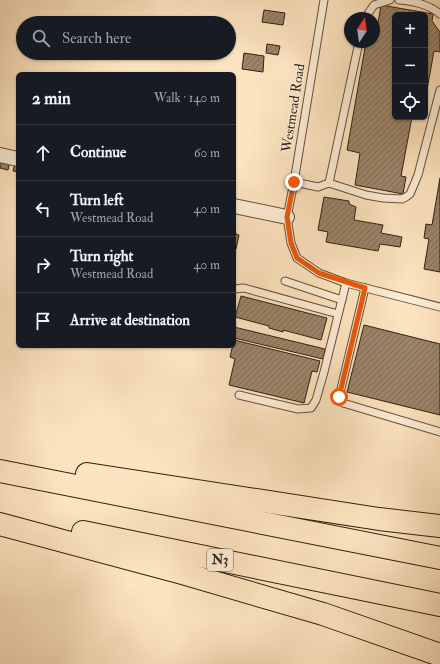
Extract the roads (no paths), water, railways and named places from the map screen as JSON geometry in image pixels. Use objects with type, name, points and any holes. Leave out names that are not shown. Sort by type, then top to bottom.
[{"type":"highway","points":[[0,464],[108,477],[341,513],[440,526]]},
{"type":"highway","points":[[0,471],[440,558]]},
{"type":"highway","name":"N3","points":[[0,517],[132,541],[440,605]]},
{"type":"highway","points":[[0,524],[182,573],[323,614],[440,655]]},
{"type":"street","points":[[0,156],[16,159]]},
{"type":"street","points":[[236,206],[287,217]]},
{"type":"lane","name":"Westmead Road","points":[[324,0],[287,217],[291,243],[297,258],[319,273],[346,283],[440,307]]},
{"type":"lane","points":[[369,12],[374,5],[390,0]]},
{"type":"lane","points":[[399,0],[415,2],[432,8],[440,14]]},
{"type":"lane","points":[[329,183],[358,48]]},
{"type":"lane","points":[[294,182],[318,187],[329,183],[366,195],[383,198],[402,199],[410,194],[420,169],[440,90]]},
{"type":"lane","points":[[285,281],[342,300]]},
{"type":"lane","points":[[239,395],[298,409],[311,408],[316,400],[324,372],[346,283]]},
{"type":"lane","points":[[236,289],[244,288],[338,314]]},
{"type":"lane","points":[[365,288],[339,397],[344,403],[440,432]]}]
